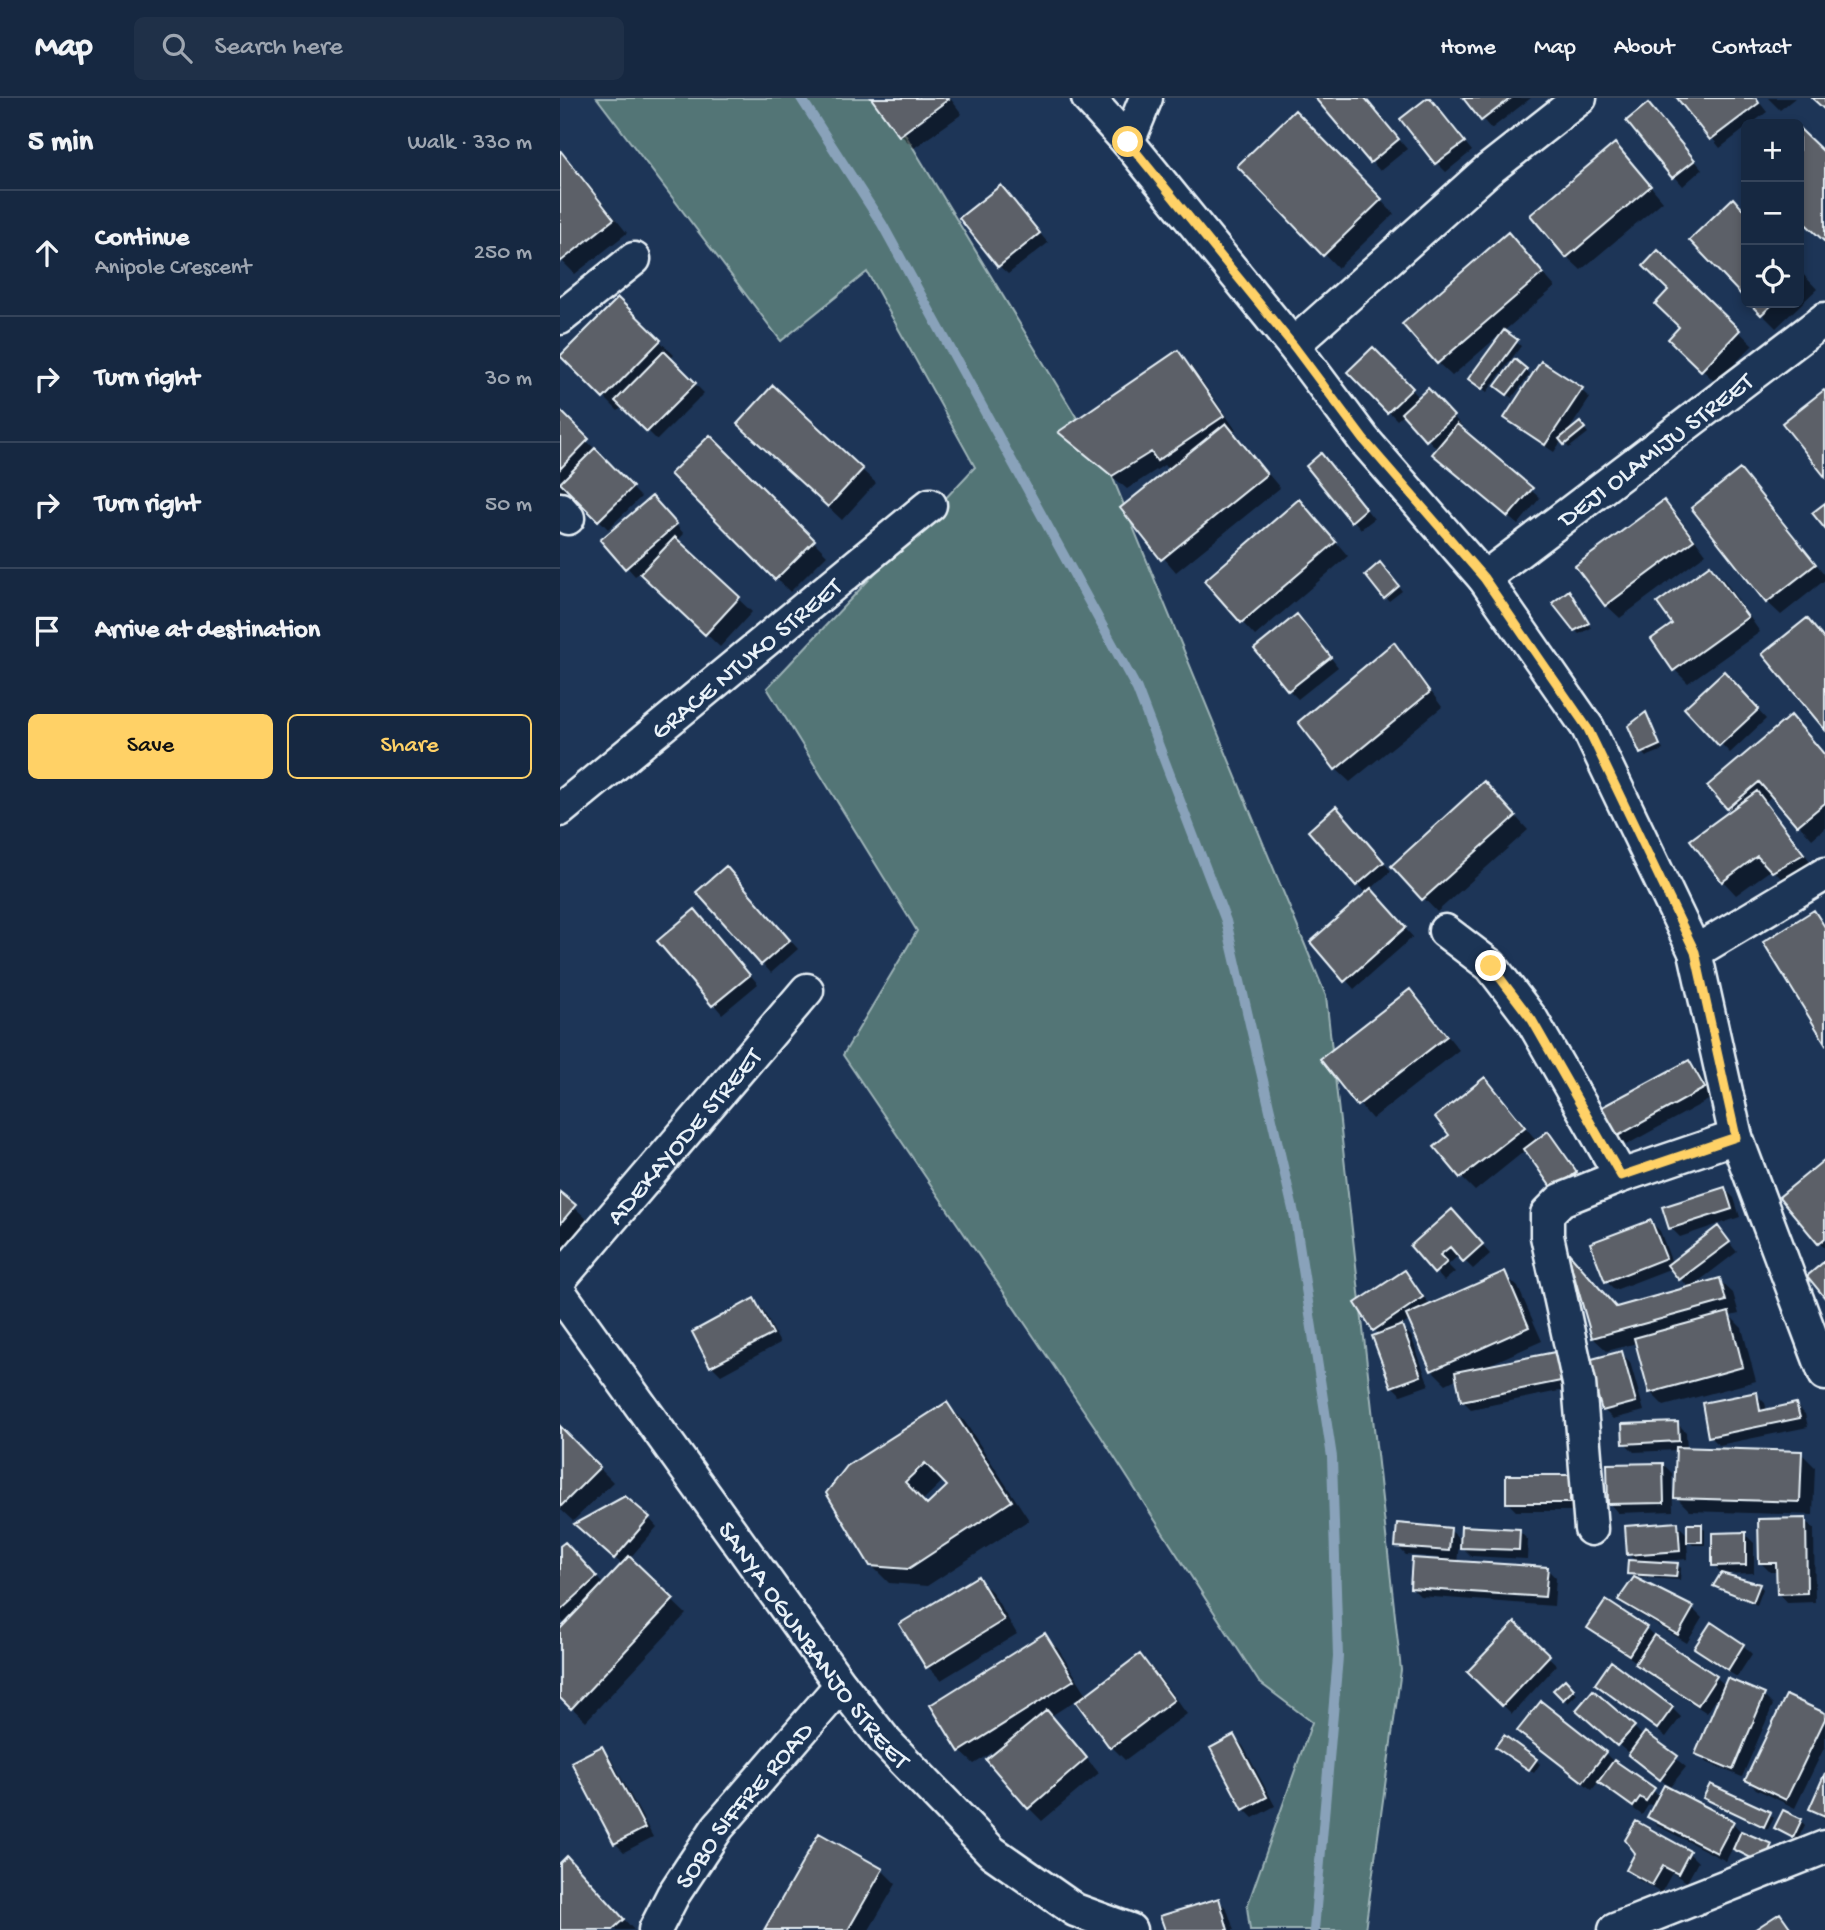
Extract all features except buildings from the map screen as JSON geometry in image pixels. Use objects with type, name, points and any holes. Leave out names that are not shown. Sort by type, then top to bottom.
[{"type":"street","points":[[1088,98],[1128,142],[1293,345],[1364,440],[1484,578],[1588,729],[1695,952],[1736,1137],[1825,1374]]},
{"type":"street","points":[[1128,142],[1146,98]]},
{"type":"street","points":[[1293,345],[1488,171],[1580,98]]},
{"type":"street","points":[[560,318],[634,259]]},
{"type":"street","name":"DEJI OLAMIJU STREET","points":[[1484,578],[1825,319]]},
{"type":"street","name":"GRACE NTUKO STREET","points":[[560,810],[930,505]]},
{"type":"street","points":[[1695,952],[1825,874]]},
{"type":"street","points":[[1445,931],[1491,966],[1532,1020],[1621,1176]]},
{"type":"street","name":"ADEKAYODE STREET","points":[[560,1279],[807,990]]},
{"type":"street","points":[[1591,1529],[1580,1383],[1547,1236],[1547,1214],[1561,1200],[1621,1176],[1736,1137]]},
{"type":"street","name":"SANYA OGUNBANJO STREET","points":[[560,1293],[841,1685],[886,1742],[992,1852],[1074,1910],[1130,1930]]},
{"type":"street","name":"SOBO SIFFRE ROAD","points":[[654,1930],[673,1895],[718,1827],[841,1685]]},
{"type":"street","points":[[1615,1930],[1825,1847]]},
{"type":"green space","points":[[597,98],[883,98],[1112,476],[1326,996],[1401,1670],[1365,1930],[1250,1930],[1247,1907],[1312,1722],[1259,1682],[1095,1427],[843,1055],[917,931],[767,688],[975,467],[867,272],[781,341]]},
{"type":"waterway","points":[[801,98],[882,224],[1137,689],[1226,921],[1295,1218],[1332,1457],[1338,1657],[1314,1930]]},
{"type":"route","points":[[1128,142],[1293,345],[1364,440],[1484,578],[1588,729],[1695,952],[1736,1137],[1621,1176],[1532,1020],[1491,966]]}]
